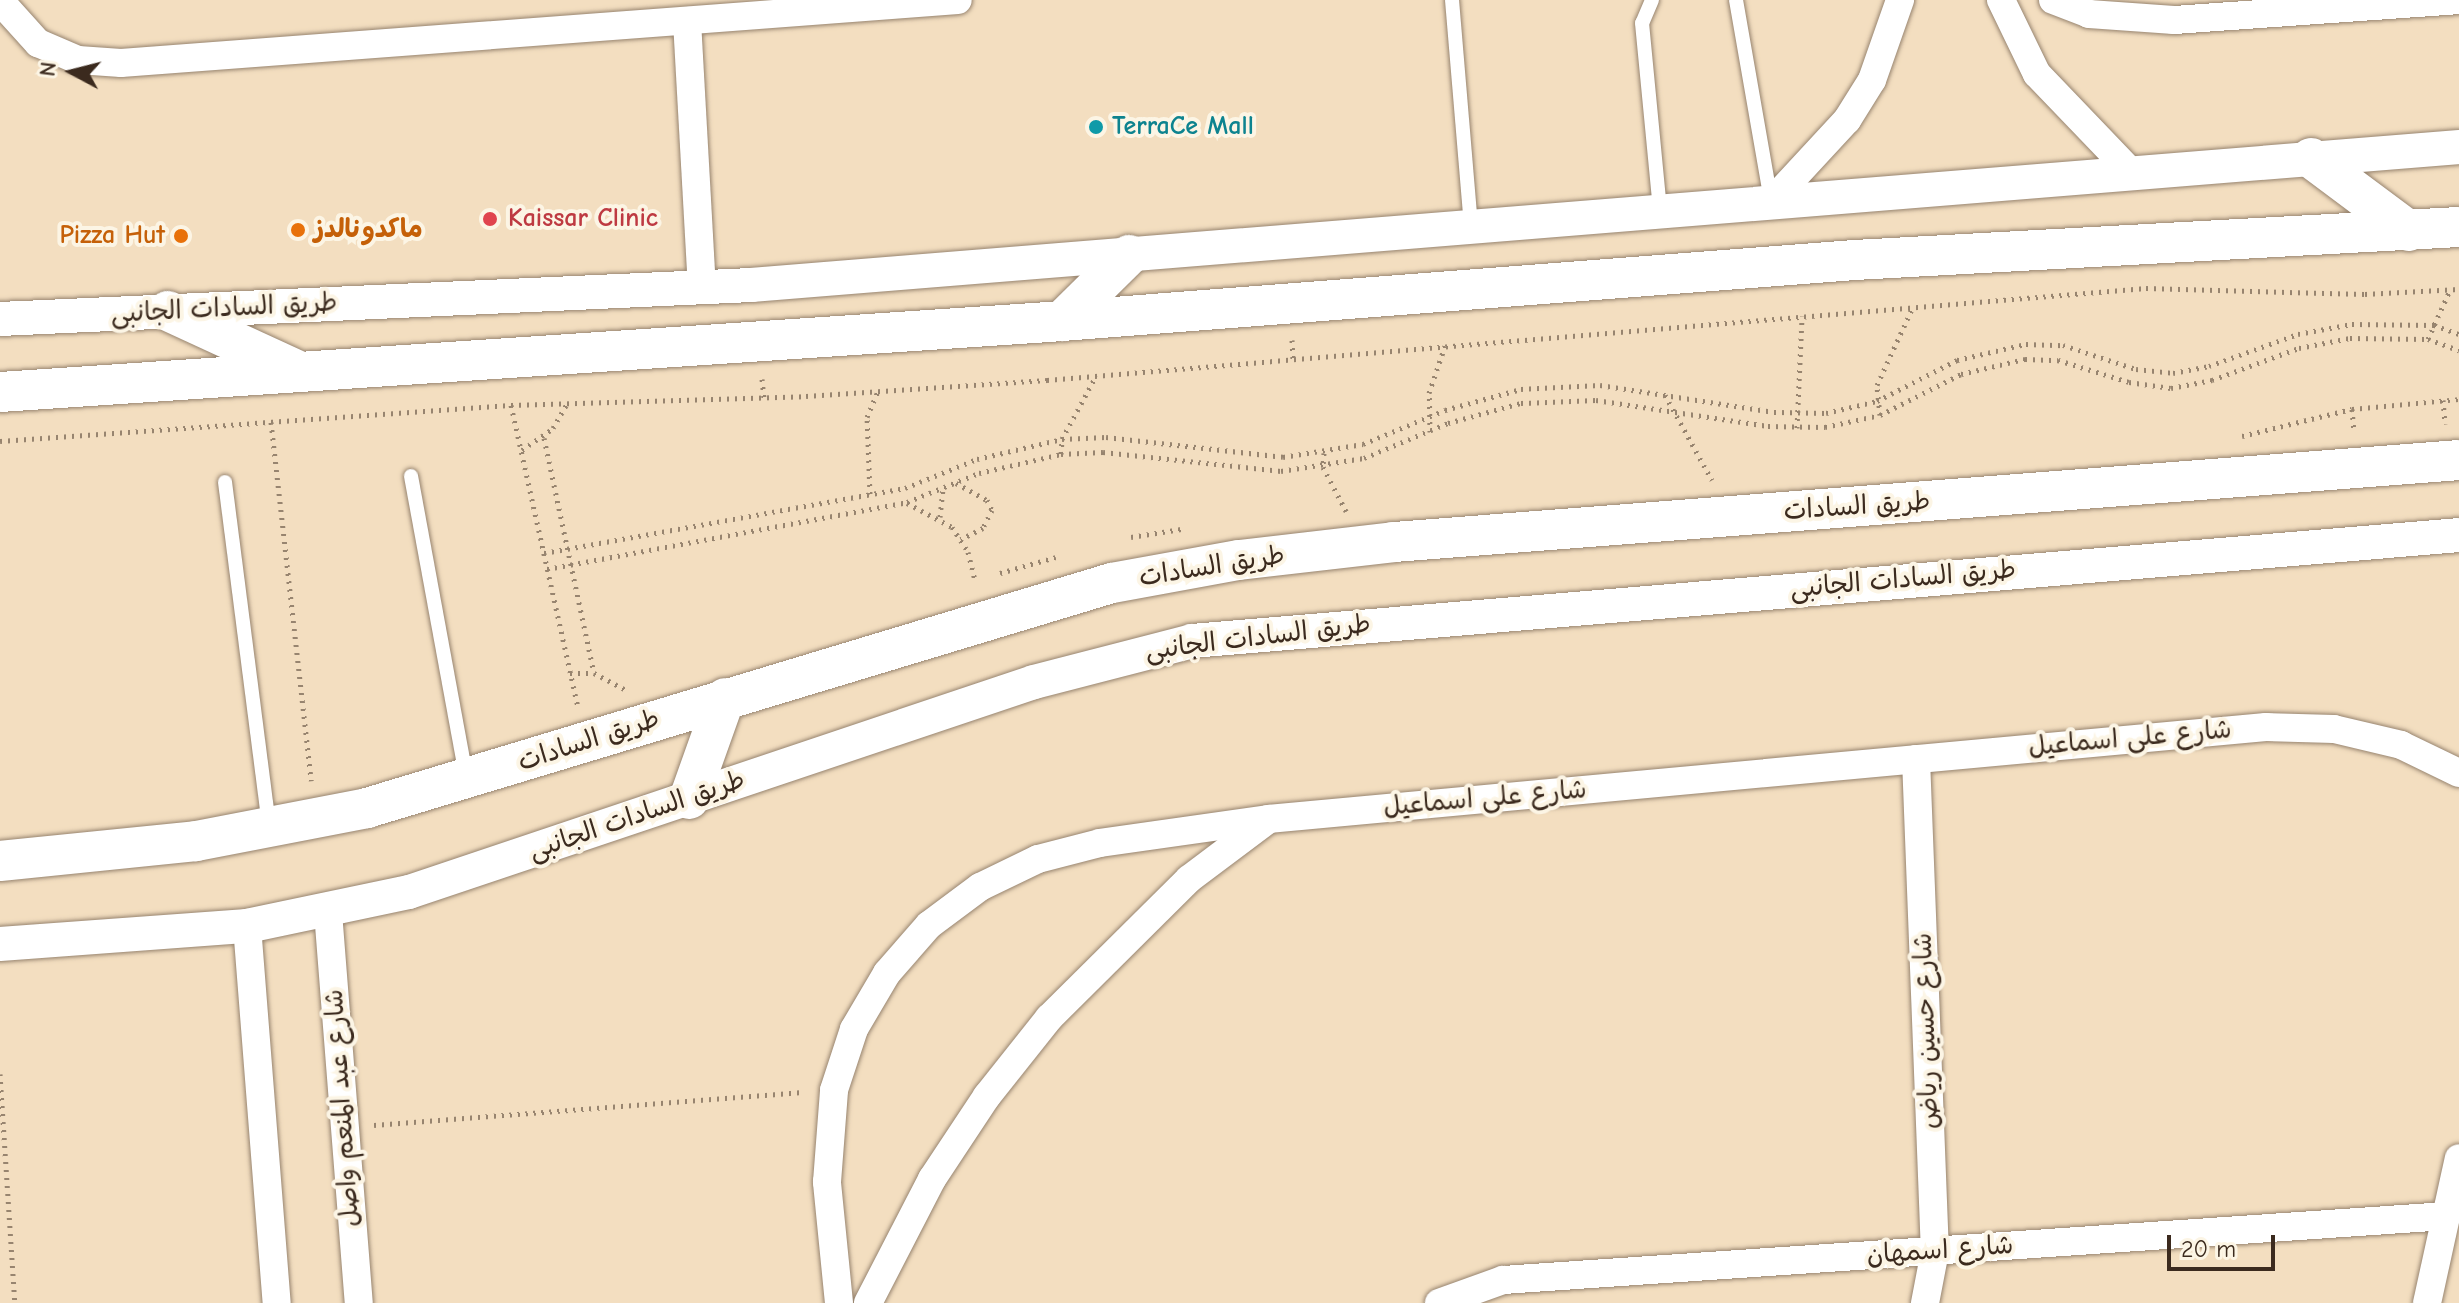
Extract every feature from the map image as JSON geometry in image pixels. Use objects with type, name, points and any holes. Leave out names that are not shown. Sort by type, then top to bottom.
[{"type":"main road","points":[[2311,158],[2409,231]]},
{"type":"main road","points":[[0,392],[1062,321],[1855,260],[2459,227]]},
{"type":"main road","points":[[1062,321],[1129,255]]},
{"type":"main road","points":[[168,311],[300,372]]},
{"type":"main road","name":"طريق السادات","points":[[0,861],[270,829],[467,780],[725,698],[1112,583],[1239,560],[1394,542],[2459,460]]},
{"type":"main road","points":[[689,799],[725,698]]},
{"type":"street","points":[[0,1],[38,43],[78,60],[121,63],[958,0]]},
{"type":"street","points":[[1771,202],[1847,120],[1872,80],[1900,0]]},
{"type":"street","points":[[2001,0],[2037,74],[2131,172]]},
{"type":"street","points":[[2053,0],[2089,14],[2174,20],[2459,0]]},
{"type":"street","points":[[687,21],[702,288]]},
{"type":"street","name":"طريق السادات الجانبى","points":[[0,319],[702,288],[2459,147]]},
{"type":"street","name":"طريق السادات الجانبى","points":[[0,944],[247,926],[328,912],[409,892],[1034,682],[1192,641],[2459,535]]},
{"type":"street","name":"شارع على اسماعيل","points":[[839,1303],[827,1182],[834,1090],[854,1029],[887,973],[929,925],[980,887],[1038,859],[1100,843],[1268,819],[2266,727],[2334,729],[2388,742],[2459,773]]},
{"type":"street","name":"شارع حسين رياض","points":[[1916,759],[1935,1251],[1925,1303]]},
{"type":"street","points":[[868,1303],[932,1179],[987,1096],[1049,1018],[1189,879],[1268,819]]},
{"type":"street","name":"شارع عبد المنعم واصل","points":[[328,912],[359,1303]]},
{"type":"street","points":[[247,926],[277,1303]]},
{"type":"street","points":[[2427,1303],[2459,1158]]},
{"type":"street","name":"شارع اسمهان","points":[[1439,1303],[1503,1280],[2446,1216]]},
{"type":"lane","points":[[1452,0],[1472,226]]},
{"type":"lane","points":[[1652,0],[1642,23],[1660,211]]},
{"type":"lane","points":[[1736,0],[1771,202]]},
{"type":"lane","points":[[411,476],[467,780]]},
{"type":"lane","points":[[225,482],[270,829]]},
{"type":"path","points":[[0,441],[511,405],[878,391],[2146,288],[2365,294],[2459,289]]},
{"type":"path","points":[[2428,339],[2450,290]]},
{"type":"path","points":[[1880,415],[1877,401],[1882,369],[1912,309]]},
{"type":"path","points":[[1797,428],[1802,316]]},
{"type":"path","points":[[544,553],[905,488],[1019,447],[1062,439],[1106,437],[1243,456],[1324,453],[1482,398],[1534,388],[1600,385],[1797,414],[1877,401],[1957,360],[2003,348],[2063,345],[2136,369],[2173,373],[2325,328],[2378,322],[2434,325],[2459,334]]},
{"type":"path","points":[[547,569],[907,502],[1019,460],[1061,454],[1103,452],[1238,470],[1323,467],[1364,458],[1484,411],[1558,400],[1671,410],[1797,428],[1880,415],[1961,374],[2025,359],[2058,360],[2129,382],[2171,388],[2212,380],[2325,342],[2428,339],[2459,350]]},
{"type":"path","points":[[1430,432],[1429,393],[1445,346]]},
{"type":"path","points":[[1061,454],[1062,439],[1096,375]]},
{"type":"path","points":[[870,494],[867,417],[878,391]]},
{"type":"path","points":[[1664,394],[1713,481]]},
{"type":"path","points":[[522,450],[544,438],[567,403]]},
{"type":"path","points":[[511,405],[580,714]]},
{"type":"path","points":[[271,422],[312,794]]},
{"type":"path","points":[[544,438],[594,673]]},
{"type":"path","points":[[1324,453],[1323,467],[1346,512]]},
{"type":"path","points":[[956,483],[987,500],[992,510],[983,528],[961,539]]},
{"type":"path","points":[[940,517],[943,489]]},
{"type":"path","points":[[907,502],[940,517],[961,539],[975,581]]},
{"type":"path","points":[[784,510],[787,525]]},
{"type":"path","points":[[570,673],[594,673],[632,697]]},
{"type":"path","points":[[0,1074],[15,1303]]},
{"type":"path","points":[[345,1128],[834,1090]]},
{"type":"place","name":"TerraCe Mall","points":[[1096,127]]},
{"type":"place","name":"Kaissar Clinic","points":[[490,219]]},
{"type":"place","name":"ماكدونالدز","points":[[298,230]]},
{"type":"place","name":"Pizza Hut","points":[[181,236]]}]
